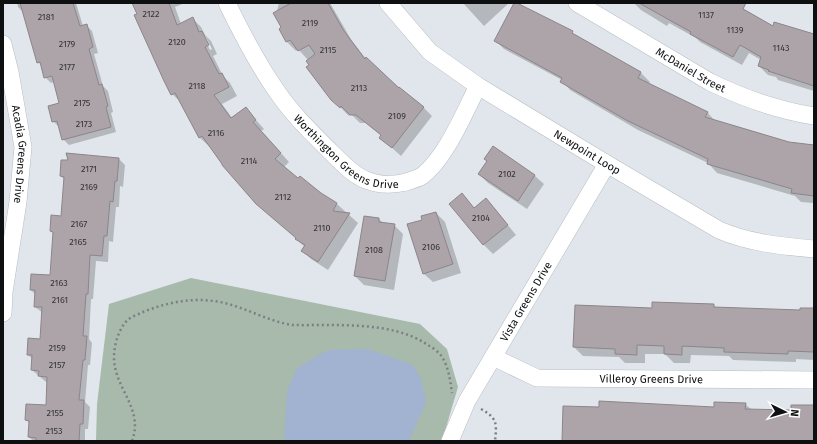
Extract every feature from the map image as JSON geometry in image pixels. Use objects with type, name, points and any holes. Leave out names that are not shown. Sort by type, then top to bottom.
[{"type":"street","name":"Worthington Greens Drive","points":[[227,3],[262,68],[285,102],[313,135],[354,173],[366,180],[378,183],[394,184],[407,182],[421,177],[433,167],[444,153],[478,86]]},
{"type":"street","name":"Newpoint Loop","points":[[388,3],[430,52],[478,86],[606,164],[719,230],[731,235],[769,245],[814,249]]},
{"type":"street","name":"McDaniel Street","points":[[577,3],[710,82],[730,92],[769,106],[814,116]]},
{"type":"street","name":"Acadia Greens Drive","points":[[3,44],[10,72],[23,147],[18,202],[4,292],[3,313]]},
{"type":"street","name":"Vista Greens Drive","points":[[450,441],[467,401],[606,164]]},
{"type":"street","name":"Villeroy Greens Drive","points":[[493,357],[537,378],[814,380]]},
{"type":"path","points":[[132,441],[136,431],[135,419],[133,409],[121,385],[114,365],[116,342],[124,323],[129,319],[155,307],[174,302],[203,299],[227,304],[280,323],[311,326],[366,326],[406,335],[422,341],[441,356],[450,377],[452,393],[458,395]]},
{"type":"path","points":[[481,409],[491,415],[495,421],[497,427],[495,441]]},
{"type":"green space","points":[[191,278],[420,324],[447,349],[458,387],[442,441],[96,441],[97,404],[109,304]]},
{"type":"water","points":[[368,349],[413,365],[421,379],[426,402],[409,441],[284,441],[287,391],[297,368],[328,350]]},
{"type":"building","points":[[20,3],[73,3],[80,26],[87,24],[93,47],[89,49],[99,85],[102,84],[108,106],[106,107],[111,127],[62,140],[57,121],[52,122],[48,106],[59,103],[52,76],[44,78],[40,62],[37,63]]},
{"type":"building","points":[[132,3],[169,3],[177,25],[193,17],[199,32],[202,31],[209,45],[205,47],[219,74],[222,73],[229,87],[214,95],[231,118],[246,107],[256,120],[253,122],[281,153],[275,159],[298,178],[300,176],[321,193],[337,203],[333,211],[350,213],[318,262],[301,251],[305,245],[295,239],[296,238],[256,204],[222,165],[202,136],[199,138],[175,93],[171,95],[164,81],[134,15],[137,14]]},
{"type":"building","points":[[291,3],[328,3],[344,31],[365,59],[366,57],[399,88],[424,107],[392,148],[379,138],[381,135],[356,115],[350,115],[341,106],[340,108],[331,100],[306,67],[309,65],[306,61],[315,54],[309,45],[298,51],[290,40],[286,42],[279,29],[281,27],[273,13]]},
{"type":"building","points":[[514,3],[517,3],[573,31],[572,33],[641,72],[638,78],[708,112],[705,117],[789,142],[814,145],[814,196],[791,193],[792,189],[707,164],[708,159],[628,121],[560,82],[562,78],[494,41]]},
{"type":"building","points":[[639,3],[746,3],[743,9],[773,26],[774,22],[814,34],[814,86],[768,71],[769,70],[758,66],[761,57],[740,45],[733,57],[690,34],[691,32]]},
{"type":"building","points":[[493,146],[535,175],[518,201],[478,174],[487,161],[484,159]]},
{"type":"building","points":[[66,153],[119,158],[117,181],[115,181],[113,202],[110,201],[107,236],[104,236],[102,256],[90,255],[88,294],[86,294],[83,336],[87,336],[79,400],[84,400],[83,424],[80,424],[79,441],[36,441],[36,438],[28,437],[29,421],[25,420],[26,404],[46,405],[47,377],[38,376],[39,371],[31,370],[32,355],[27,355],[28,338],[40,339],[42,307],[34,307],[35,290],[30,290],[31,274],[50,275],[53,232],[50,231],[51,215],[61,216],[64,177],[60,176],[61,160],[68,160]]},
{"type":"building","points":[[462,193],[474,208],[486,198],[508,225],[483,245],[449,204]]},
{"type":"building","points":[[436,212],[453,264],[423,274],[407,224],[422,220],[421,216]]},
{"type":"building","points":[[364,216],[379,218],[379,222],[395,224],[385,281],[354,276]]},
{"type":"building","points":[[652,302],[714,304],[714,307],[800,310],[800,308],[814,308],[814,352],[788,351],[788,354],[724,352],[724,348],[682,346],[682,355],[664,354],[664,346],[637,345],[637,355],[615,354],[615,349],[573,347],[575,305],[652,308]]},
{"type":"building","points":[[599,401],[714,407],[714,402],[746,403],[745,409],[791,410],[791,405],[814,405],[814,441],[562,441],[563,406],[599,407]]}]
